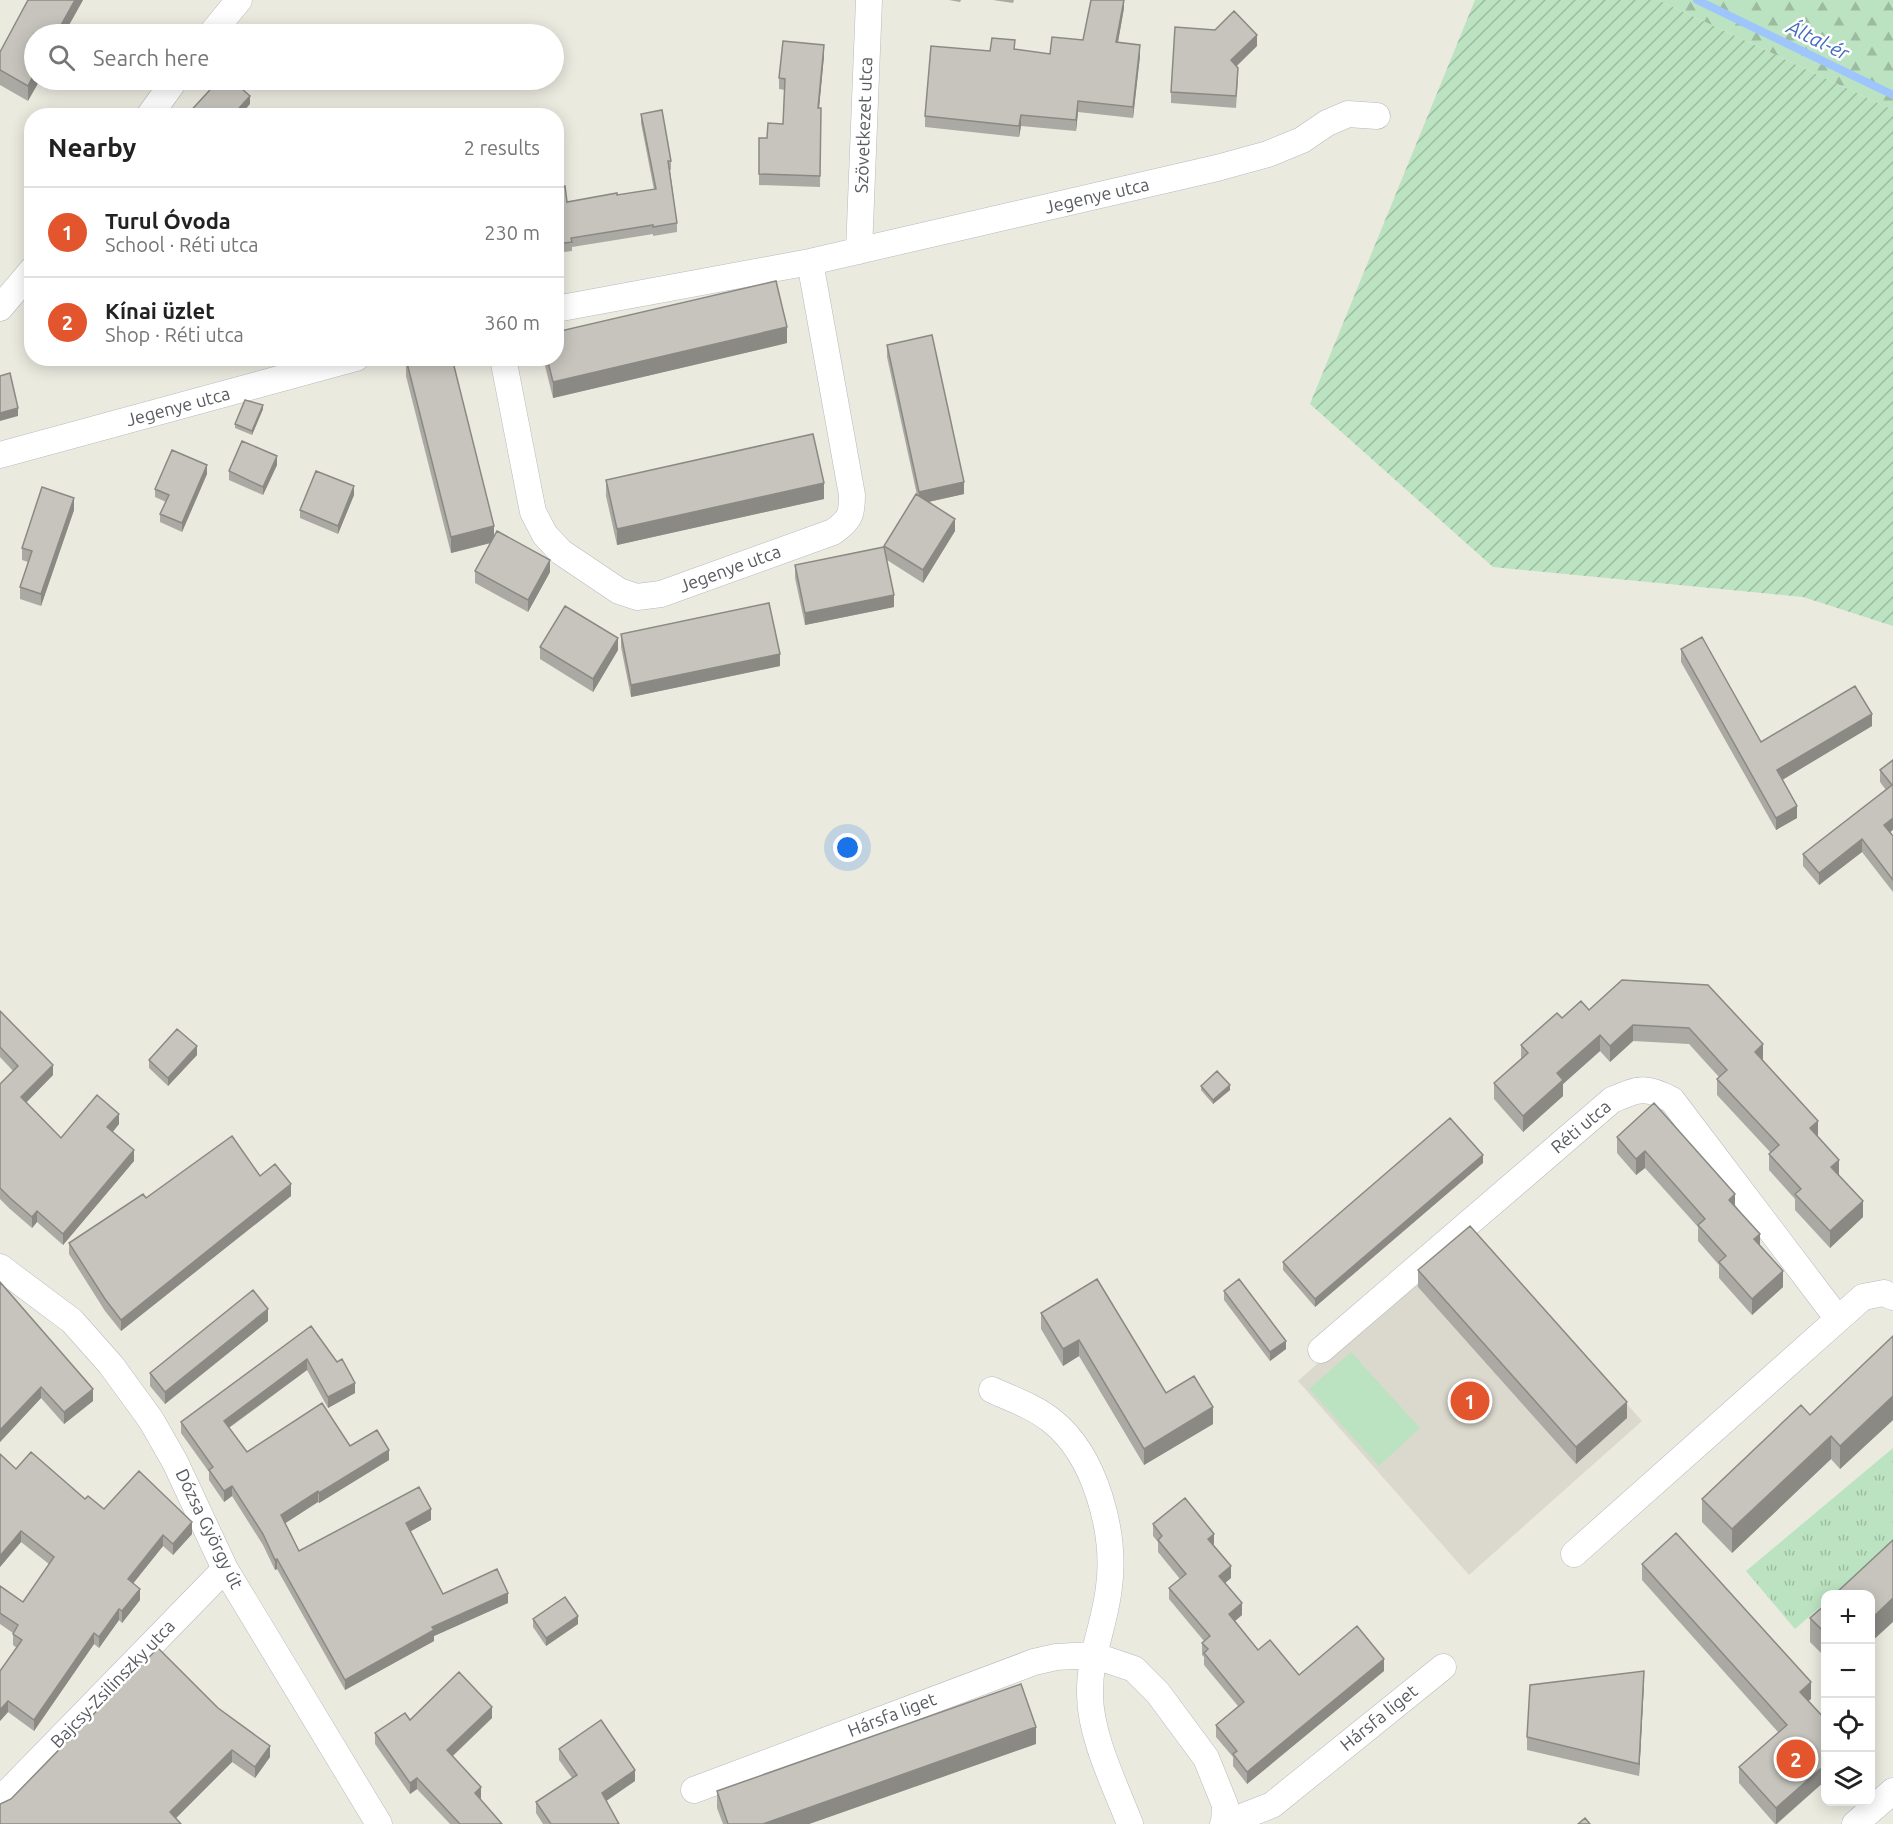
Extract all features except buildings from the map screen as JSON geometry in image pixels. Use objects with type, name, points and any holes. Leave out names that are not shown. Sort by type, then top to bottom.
[{"type":"street","points":[[220,24],[239,0]]},
{"type":"street","name":"Szövetkezet utca","points":[[859,251],[869,0]]},
{"type":"street","points":[[155,108],[168,90]]},
{"type":"street","name":"Jegenye utca","points":[[564,308],[810,262],[1217,168],[1268,154],[1302,140],[1327,123],[1348,114],[1377,116]]},
{"type":"street","name":"Jegenye utca","points":[[504,366],[533,512],[545,535],[561,552],[620,591],[637,597],[661,594],[833,532],[847,523],[852,510],[852,495],[810,262]]},
{"type":"street","points":[[0,308],[24,280]]},
{"type":"street","name":"Jegenye utca","points":[[0,455],[327,366]]},
{"type":"street","name":"Réti utca","points":[[1321,1350],[1612,1100],[1632,1091],[1654,1091],[1672,1100],[1838,1319]]},
{"type":"street","name":"Dózsa György út","points":[[0,1267],[72,1321],[111,1365],[150,1420],[175,1462],[225,1569],[379,1824]]},
{"type":"street","points":[[1574,1554],[1863,1297],[1884,1293],[1893,1297]]},
{"type":"street","points":[[992,1390],[1044,1414],[1060,1428],[1070,1439],[1086,1465],[1099,1492],[1107,1528],[1111,1568],[1103,1622],[1093,1655],[1090,1697],[1093,1720],[1130,1824]]},
{"type":"street","name":"Bajcsy-Zsilinszky utca","points":[[0,1800],[225,1569]]},
{"type":"street","name":"Hársfa liget","points":[[694,1790],[1034,1662],[1056,1657],[1093,1655],[1134,1669],[1158,1693],[1206,1758],[1225,1805],[1223,1824],[1272,1805],[1443,1667]]},
{"type":"street","points":[[1856,1824],[1893,1791]]},
{"type":"shaded area","points":[[1471,1227],[1642,1421],[1469,1575],[1298,1381]]},
{"type":"green space","points":[[1475,0],[1658,0],[1893,110],[1893,626],[1803,597],[1493,567],[1310,404]]},
{"type":"green space","points":[[1658,0],[1893,0],[1893,110]]},
{"type":"green space","points":[[1351,1352],[1420,1428],[1379,1466],[1309,1389]]},
{"type":"green space","points":[[1893,1448],[1893,1547],[1841,1590],[1821,1590],[1821,1606],[1795,1629],[1746,1571]]},
{"type":"waterway","name":"Által-ér","points":[[1697,0],[1893,95]]},
{"type":"place","name":"Turul Óvoda","points":[[1470,1401]]},
{"type":"place","name":"Kínai üzlet","points":[[1796,1759]]}]
